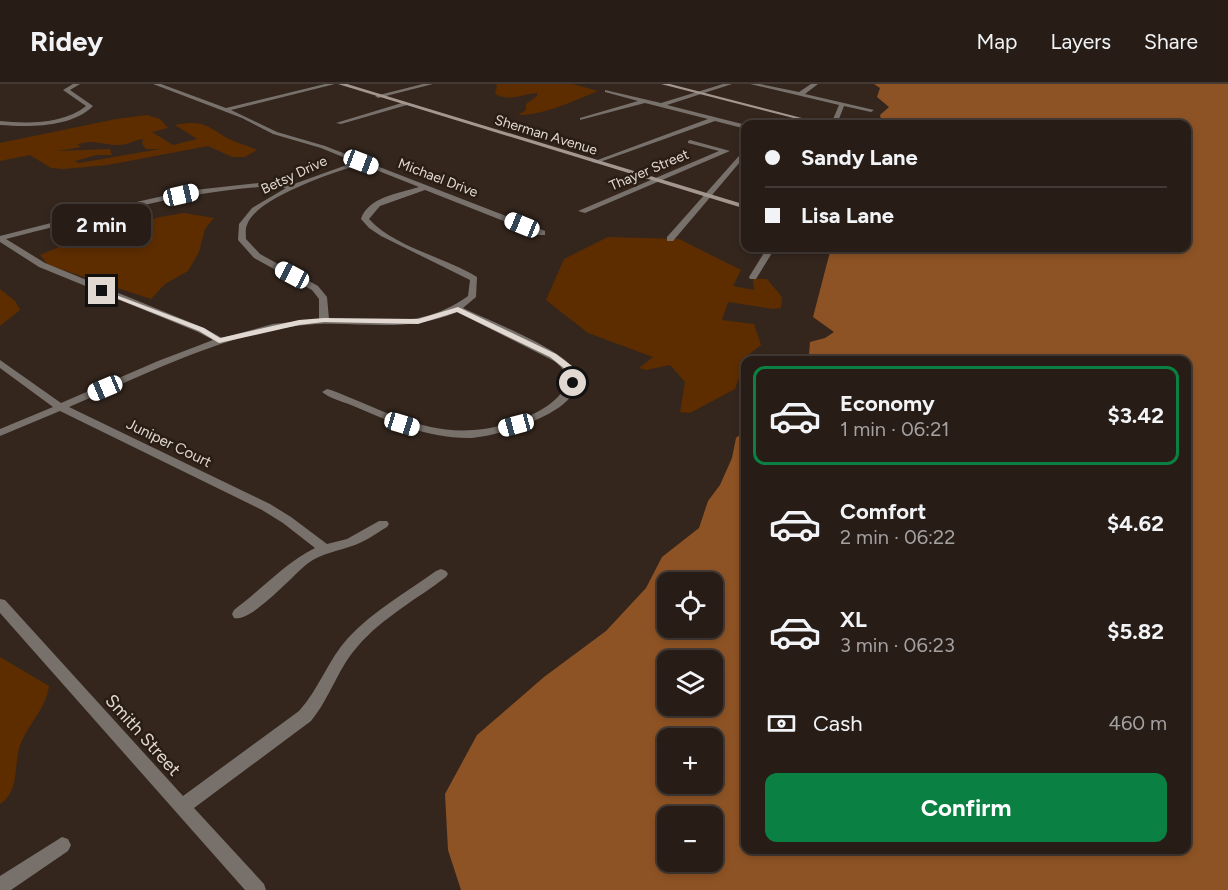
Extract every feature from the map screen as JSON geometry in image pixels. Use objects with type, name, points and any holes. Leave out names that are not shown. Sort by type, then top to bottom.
[{"type":"street","points":[[0,123],[41,122],[80,114],[90,106],[66,90],[77,84]]},
{"type":"street","name":"Michael Drive","points":[[156,84],[224,110],[274,133],[323,147],[542,233]]},
{"type":"street","points":[[224,110],[332,84]]},
{"type":"street","name":"Sherman Avenue","points":[[346,84],[378,96],[741,206]]},
{"type":"street","points":[[378,96],[430,84]]},
{"type":"street","points":[[664,84],[806,120]]},
{"type":"street","points":[[661,105],[729,84]]},
{"type":"street","points":[[753,84],[871,110]]},
{"type":"street","points":[[799,95],[815,84]]},
{"type":"street","points":[[607,91],[741,126]]},
{"type":"street","points":[[582,119],[645,101]]},
{"type":"street","points":[[339,123],[405,104]]},
{"type":"street","points":[[836,120],[843,105]]},
{"type":"street","points":[[595,162],[714,119]]},
{"type":"street","points":[[690,142],[741,154]]},
{"type":"street","name":"Thayer Street","points":[[582,211],[724,151]]},
{"type":"street","points":[[670,239],[741,157]]},
{"type":"street","name":"Betsy Drive","points":[[324,320],[324,300],[318,291],[258,257],[249,249],[242,238],[243,222],[250,213],[296,186],[361,162]]},
{"type":"street","points":[[0,239],[210,189],[251,184],[296,186]]},
{"type":"street","points":[[0,433],[219,340],[280,325],[324,320],[418,322],[458,309],[472,297],[474,279],[450,264],[374,230],[365,219],[377,204],[426,187]]},
{"type":"street","points":[[0,239],[42,265],[201,330],[219,340]]},
{"type":"street","points":[[753,277],[769,252]]},
{"type":"street","points":[[327,392],[402,424],[453,434],[479,433],[516,425],[543,414],[563,398],[573,383],[572,374],[566,365],[553,356],[458,309]]},
{"type":"street","name":"Juniper Court","points":[[0,363],[60,407],[266,507],[325,549]]},
{"type":"street","points":[[239,614],[263,596],[303,559],[325,549],[351,542],[383,524]]},
{"type":"street","points":[[183,806],[305,716],[313,707],[352,643],[441,574]]},
{"type":"street","name":"Smith Street","points":[[0,604],[257,890]]},
{"type":"street","points":[[0,887],[62,845]]},
{"type":"shaded area","points":[[495,84],[573,84],[598,91],[549,110],[518,115],[526,110],[526,104],[537,96],[537,93],[511,97],[500,96],[495,94],[497,86]]},
{"type":"shaded area","points":[[874,84],[1228,84],[1228,890],[461,890],[448,850],[445,794],[477,735],[544,677],[606,631],[646,588],[662,557],[699,528],[708,501],[720,485],[732,458],[736,438],[741,434],[741,854],[1191,854],[1191,356],[808,356],[810,342],[825,338],[834,332],[813,317],[830,252],[1191,252],[1191,120],[881,120],[880,115],[889,107],[877,97],[880,88]]},
{"type":"shaded area","points":[[147,115],[160,119],[168,128],[152,132],[173,145],[197,139],[175,125],[198,123],[257,150],[245,157],[232,157],[208,146],[108,165],[63,169],[51,168],[30,155],[0,161],[0,143],[116,119]],"holes":[[[143,139],[142,144],[146,149],[160,149],[79,163],[75,161],[97,155],[112,155],[110,149],[57,151],[82,147],[77,145],[88,142],[119,145]]]},
{"type":"shaded area","points":[[184,213],[214,218],[205,229],[199,252],[188,271],[165,284],[151,299],[48,265],[40,255],[78,239],[100,243],[155,218]]},
{"type":"shaded area","points":[[608,237],[679,239],[741,270],[733,286],[754,290],[753,279],[767,279],[782,297],[781,308],[773,309],[728,302],[722,320],[754,324],[761,345],[747,356],[741,356],[741,372],[735,389],[690,413],[680,412],[685,382],[670,365],[646,370],[639,368],[653,357],[588,333],[546,300],[564,259]]},
{"type":"shaded area","points":[[0,289],[15,301],[20,310],[0,326]]},
{"type":"shaded area","points":[[0,657],[49,686],[44,703],[19,749],[13,786],[6,799],[0,804]]},
{"type":"route","points":[[102,291],[201,330],[219,340],[299,322],[324,320],[418,322],[458,309],[553,356],[569,368],[573,383]]}]
